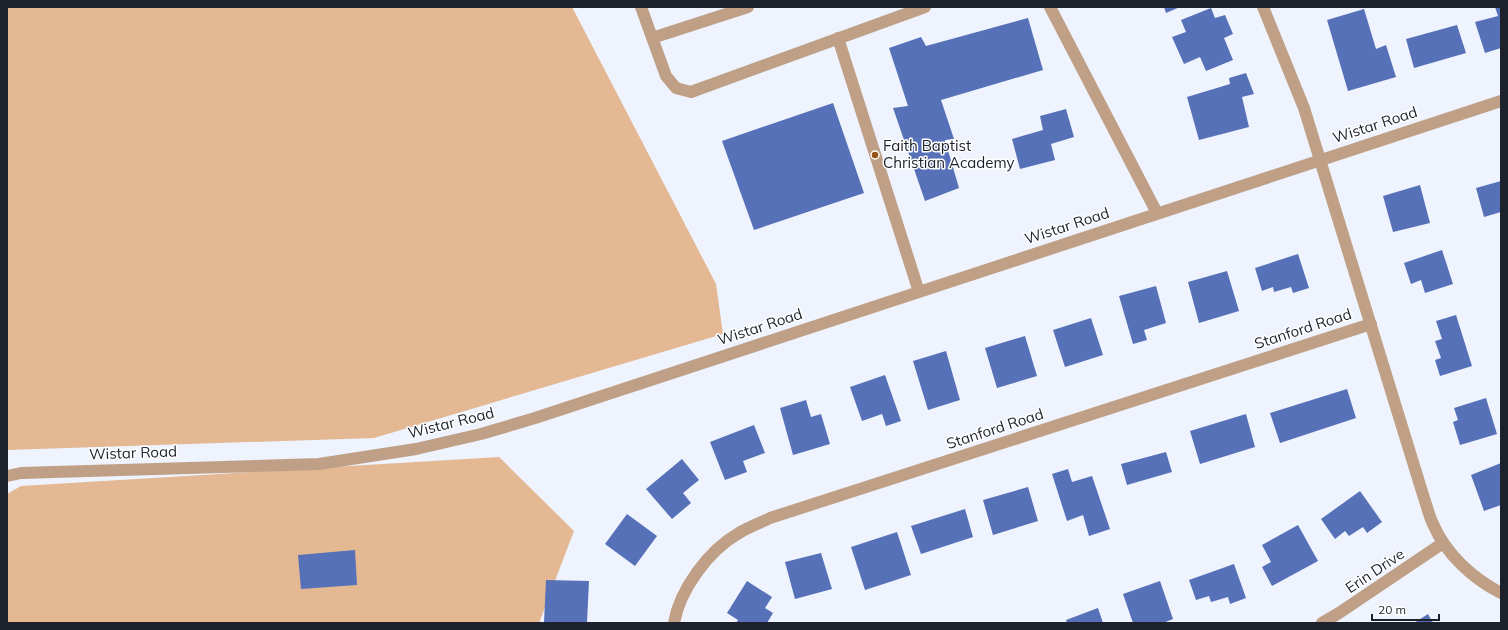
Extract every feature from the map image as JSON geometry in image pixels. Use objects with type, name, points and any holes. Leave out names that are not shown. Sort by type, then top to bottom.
[{"type":"street","points":[[641,7],[666,76],[676,88],[691,92],[925,7]]},
{"type":"street","points":[[652,38],[748,7]]},
{"type":"street","points":[[1050,7],[1157,213]]},
{"type":"street","name":"Stanford Road","points":[[1263,7],[1304,108],[1433,525],[1443,543],[1471,575],[1485,585],[1501,593]]},
{"type":"street","points":[[838,38],[919,292]]},
{"type":"street","name":"Wistar Road","points":[[7,476],[20,473],[319,464],[416,449],[481,434],[535,418],[1501,101]]},
{"type":"street","name":"Stanford Road","points":[[674,623],[681,598],[698,569],[738,533],[770,518],[1370,324]]},
{"type":"street","name":"Erin Drive","points":[[1322,623],[1443,543]]},
{"type":"shaded area","points":[[7,7],[572,7],[716,284],[723,334],[374,438],[7,450]]},
{"type":"shaded area","points":[[499,457],[574,531],[539,623],[7,623],[7,494],[21,486]]},
{"type":"building","points":[[1164,7],[1180,7],[1166,13]]},
{"type":"building","points":[[1495,7],[1501,7],[1501,48],[1485,53],[1475,22],[1498,16]]},
{"type":"building","points":[[1211,8],[1215,18],[1225,15],[1233,34],[1224,38],[1233,60],[1206,71],[1200,57],[1184,64],[1172,37],[1186,32],[1181,20]]},
{"type":"building","points":[[1364,9],[1376,49],[1386,45],[1396,77],[1348,91],[1327,20]]},
{"type":"building","points":[[1028,18],[1043,70],[941,100],[954,139],[945,140],[959,188],[925,201],[893,108],[908,106],[889,48],[921,37],[926,46]]},
{"type":"building","points":[[1457,25],[1466,53],[1414,68],[1406,39]]},
{"type":"building","points":[[1246,73],[1254,94],[1242,97],[1249,127],[1199,140],[1187,97],[1230,84],[1229,78]]},
{"type":"building","points":[[833,103],[864,193],[754,230],[722,141]]},
{"type":"building","points":[[1066,109],[1074,137],[1051,144],[1055,160],[1020,169],[1012,139],[1043,130],[1040,116]]},
{"type":"building","points":[[1501,181],[1501,212],[1484,217],[1476,188]]},
{"type":"building","points":[[1420,185],[1430,223],[1393,232],[1383,196]]},
{"type":"building","points":[[1442,250],[1453,284],[1425,293],[1421,280],[1411,284],[1404,263]]},
{"type":"building","points":[[1298,254],[1309,288],[1293,293],[1291,287],[1274,292],[1273,287],[1262,291],[1255,268]]},
{"type":"building","points":[[1227,271],[1239,311],[1199,323],[1188,282]]},
{"type":"building","points":[[1156,286],[1166,323],[1144,330],[1147,340],[1133,344],[1119,296]]},
{"type":"building","points":[[1456,315],[1472,366],[1440,376],[1435,360],[1441,358],[1435,341],[1442,339],[1436,321]]},
{"type":"building","points":[[1091,318],[1103,355],[1065,367],[1053,330]]},
{"type":"building","points":[[1025,336],[1037,376],[997,388],[985,348]]},
{"type":"building","points":[[946,351],[960,400],[928,410],[913,361]]},
{"type":"building","points":[[885,375],[901,421],[886,426],[882,414],[862,421],[850,387]]},
{"type":"building","points":[[1347,389],[1356,418],[1280,443],[1270,413]]},
{"type":"building","points":[[1486,398],[1497,434],[1460,445],[1453,422],[1458,420],[1454,408]]},
{"type":"building","points":[[806,400],[811,417],[821,414],[830,444],[793,455],[780,408]]},
{"type":"building","points":[[1246,414],[1255,447],[1200,464],[1190,431]]},
{"type":"building","points":[[754,425],[765,453],[743,461],[747,472],[725,480],[710,442]]},
{"type":"building","points":[[1166,452],[1172,472],[1127,485],[1121,464]]},
{"type":"building","points":[[682,459],[699,480],[683,493],[691,503],[672,519],[646,489]]},
{"type":"building","points":[[1501,463],[1501,505],[1484,511],[1471,475]]},
{"type":"building","points":[[1068,469],[1072,482],[1092,476],[1110,529],[1089,536],[1083,515],[1067,521],[1052,474]]},
{"type":"building","points":[[1028,487],[1038,521],[993,535],[983,500]]},
{"type":"building","points":[[1360,491],[1382,522],[1367,533],[1363,527],[1349,536],[1345,531],[1335,539],[1321,519]]},
{"type":"building","points":[[965,509],[973,537],[921,554],[911,526]]},
{"type":"building","points":[[627,514],[657,536],[635,566],[605,544]]},
{"type":"building","points":[[1298,525],[1318,561],[1272,586],[1262,567],[1271,562],[1262,545]]},
{"type":"building","points":[[897,532],[911,575],[865,590],[851,547]]},
{"type":"building","points":[[355,550],[357,585],[301,589],[298,555]]},
{"type":"building","points":[[821,553],[832,589],[795,599],[785,562]]},
{"type":"building","points":[[1234,564],[1246,598],[1230,604],[1228,597],[1211,602],[1209,596],[1196,600],[1189,580]]},
{"type":"building","points":[[546,580],[589,581],[587,623],[544,622]]},
{"type":"building","points":[[747,581],[772,597],[765,608],[773,613],[767,623],[736,623],[738,620],[727,613]]},
{"type":"building","points":[[1160,581],[1173,619],[1163,623],[1133,623],[1123,594]]},
{"type":"building","points":[[1098,608],[1103,623],[1067,623],[1066,620]]},
{"type":"building","points":[[1428,614],[1433,623],[1414,623]]},
{"type":"place","name":"Faith Baptist Christian Academy","points":[[875,155]]}]
